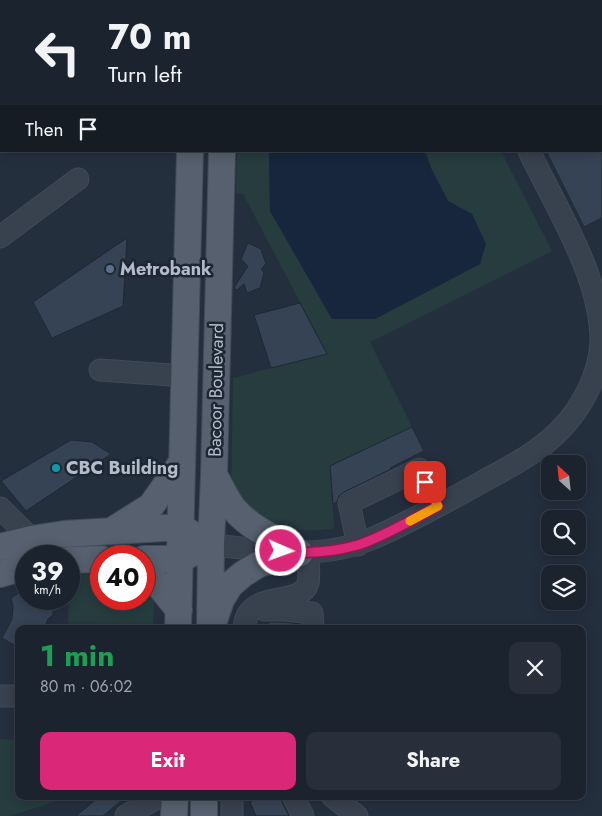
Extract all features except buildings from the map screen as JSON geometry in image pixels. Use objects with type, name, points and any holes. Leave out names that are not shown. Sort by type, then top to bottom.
[{"type":"main road","name":"Bacoor Boulevard","points":[[179,620],[190,152]]},
{"type":"main road","name":"Bacoor Boulevard","points":[[211,625],[211,545],[222,152]]},
{"type":"main road","points":[[110,532],[151,506],[182,462]]},
{"type":"main road","points":[[214,476],[234,508],[243,518],[259,530],[303,553]]},
{"type":"main road","points":[[45,545],[64,534],[181,527],[211,545]]},
{"type":"main road","points":[[155,559],[180,559],[211,545]]},
{"type":"main road","points":[[0,547],[15,547]]},
{"type":"main road","points":[[212,625],[221,600],[230,585],[242,574],[259,564],[303,553]]},
{"type":"main road","points":[[0,574],[15,570]]},
{"type":"main road","points":[[155,581],[179,620]]},
{"type":"main road","points":[[174,816],[175,800]]},
{"type":"main road","points":[[204,800],[204,816]]},
{"type":"street","points":[[211,545],[303,553],[332,550],[358,544],[384,534],[522,459],[543,445],[573,415],[592,381],[601,352],[600,311],[587,270],[530,152]]},
{"type":"street","points":[[0,237],[78,180]]},
{"type":"street","points":[[100,370],[185,376]]},
{"type":"street","points":[[358,544],[349,503],[419,469],[438,506]]},
{"type":"street","points":[[0,508],[37,545]]},
{"type":"street","points":[[247,620],[260,603],[293,596],[308,585],[308,571],[303,553]]},
{"type":"street","points":[[247,620],[284,610],[312,614],[313,625]]},
{"type":"street","points":[[0,696],[15,696]]},
{"type":"street","points":[[126,816],[153,800]]},
{"type":"street","points":[[232,800],[232,816]]},
{"type":"street","points":[[295,800],[303,816]]},
{"type":"street","points":[[337,800],[357,816]]},
{"type":"green space","points":[[237,152],[269,152],[270,211],[332,319],[375,319],[480,264],[472,214],[448,201],[431,168],[425,152],[502,152],[552,251],[370,342],[412,427],[330,466],[334,528],[301,530],[274,527],[258,518],[231,495],[233,378],[327,353],[243,194],[236,193]]},
{"type":"green space","points":[[80,574],[90,575],[90,610],[154,610],[153,625],[68,625],[68,610],[80,610]]},
{"type":"green space","points":[[0,739],[15,740],[15,800],[60,800],[10,816],[0,816]]},
{"type":"water","points":[[269,152],[425,152],[431,168],[448,201],[472,214],[486,244],[480,264],[375,319],[332,319],[270,211]]},
{"type":"slow traffic","points":[[410,521],[438,506],[435,500]]},
{"type":"place","name":"Metrobank","points":[[110,269]]},
{"type":"place","name":"CBC Building","points":[[56,468]]},
{"type":"route","points":[[281,551],[300,553],[332,550],[358,544],[384,534],[438,506],[425,482]]}]
